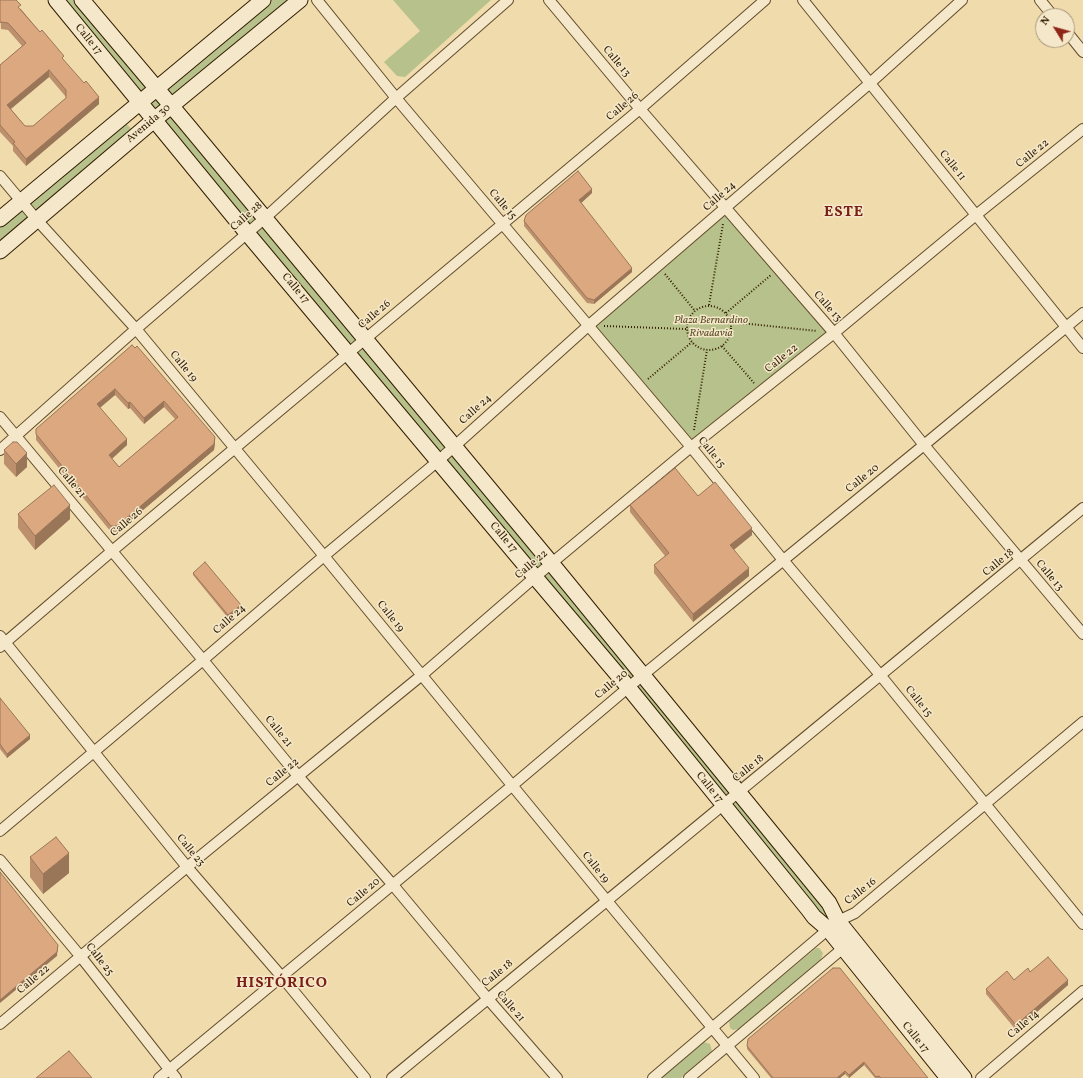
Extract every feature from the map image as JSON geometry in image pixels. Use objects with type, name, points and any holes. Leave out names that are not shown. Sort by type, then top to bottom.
[{"type":"main road","name":"Calle 17","points":[[56,0],[248,233],[628,687],[814,917],[833,925],[964,1078]]},
{"type":"main road","name":"Calle 17","points":[[82,0],[158,88],[739,792],[829,903],[833,925]]},
{"type":"main road","name":"Avenida 30","points":[[0,219],[263,0]]},
{"type":"main road","name":"Avenida 30","points":[[0,250],[172,105],[300,0]]},
{"type":"main road","name":"Calle 17","points":[[848,943],[948,1078]]},
{"type":"street","name":"Calle 15","points":[[317,0],[501,224],[640,386],[783,560],[881,676],[1083,924]]},
{"type":"street","name":"Calle 28","points":[[0,450],[136,329],[265,218],[396,98],[508,0]]},
{"type":"street","name":"Calle 13","points":[[549,0],[640,109],[834,333],[924,445],[1083,634]]},
{"type":"street","name":"Calle 26","points":[[2,642],[235,449],[501,224],[640,109],[765,0]]},
{"type":"street","name":"Calle 11","points":[[802,0],[1083,348]]},
{"type":"street","name":"Calle 24","points":[[0,831],[438,461],[588,326],[870,84],[962,0]]},
{"type":"street","points":[[1040,0],[1046,8]]},
{"type":"street","points":[[1075,42],[1083,52]]},
{"type":"street","name":"Calle 22","points":[[0,1024],[187,867],[422,675],[535,577],[691,447],[834,333],[976,215],[1083,129]]},
{"type":"street","name":"Calle 19","points":[[0,176],[37,220],[136,329],[754,1078]]},
{"type":"street","name":"Calle 20","points":[[159,1078],[513,785],[628,687],[1083,313]]},
{"type":"street","name":"Calle 21","points":[[0,416],[298,776],[557,1078]]},
{"type":"street","name":"Calle 18","points":[[392,1078],[1083,508]]},
{"type":"street","name":"Calle 23","points":[[2,642],[94,751],[187,867],[282,977],[365,1078]]},
{"type":"street","name":"Calle 16","points":[[653,1078],[833,925],[855,914],[1083,722]]},
{"type":"street","name":"Calle 25","points":[[0,860],[81,957],[176,1078]]},
{"type":"street","points":[[689,1078],[848,943]]},
{"type":"street","name":"Calle 14","points":[[981,1078],[1083,991]]},
{"type":"path","points":[[709,305],[726,208]]},
{"type":"path","points":[[658,266],[694,310]]},
{"type":"path","points":[[726,313],[778,269]]},
{"type":"path","points":[[709,305],[715,306],[726,313],[731,322],[732,328],[727,341],[722,346],[712,350],[707,350],[696,346],[688,336],[686,329],[687,322],[694,310],[709,305]]},
{"type":"path","points":[[731,322],[834,333]]},
{"type":"path","points":[[588,326],[686,329]]},
{"type":"path","points":[[640,386],[692,342]]},
{"type":"path","points":[[722,346],[761,392]]},
{"type":"path","points":[[691,447],[707,350]]},
{"type":"green space","points":[[56,0],[81,0],[822,902],[827,921],[814,909]]},
{"type":"green space","points":[[268,0],[291,0],[174,98],[165,86]]},
{"type":"green space","points":[[393,0],[491,0],[405,77],[397,76],[384,62],[420,31]]},
{"type":"green space","points":[[125,122],[132,130],[0,240],[0,226]]},
{"type":"green space","name":"Plaza Bernardino Rivadavia","points":[[726,208],[834,333],[691,447],[588,326]]},
{"type":"green space","points":[[816,948],[819,948],[823,953],[821,959],[739,1029],[733,1030],[730,1028],[729,1022],[731,1019]]},
{"type":"green space","points":[[704,1042],[710,1044],[712,1051],[681,1078],[661,1078]]},
{"type":"building","points":[[0,0],[16,0],[21,5],[18,7],[40,32],[42,30],[64,56],[62,58],[84,83],[86,81],[99,97],[26,159],[13,143],[15,142],[0,125],[0,65],[26,43],[8,23],[0,23]],"holes":[[[49,70],[66,90],[66,98],[33,126],[25,126],[7,105]]]},
{"type":"building","points":[[578,171],[592,189],[579,200],[632,268],[594,300],[587,298],[524,221],[526,215]]},
{"type":"building","points":[[132,345],[135,348],[137,346],[215,437],[214,444],[117,526],[111,526],[36,434],[36,429]],"holes":[[[115,389],[128,403],[130,402],[144,418],[164,401],[178,417],[119,467],[109,455],[127,439],[97,404]]]},
{"type":"building","points":[[13,442],[17,442],[27,453],[16,464],[4,450]]},
{"type":"building","points":[[675,468],[698,496],[715,482],[752,528],[730,545],[749,568],[693,614],[654,565],[669,553],[630,505]]},
{"type":"building","points":[[54,485],[70,505],[35,536],[18,514]]},
{"type":"building","points":[[205,562],[241,605],[228,615],[193,573]]},
{"type":"building","points":[[0,698],[30,735],[7,754],[0,744]]},
{"type":"building","points":[[56,837],[69,853],[43,874],[30,857]]},
{"type":"building","points":[[0,872],[58,945],[57,952],[0,1000]]},
{"type":"building","points":[[1048,957],[1068,980],[1016,1025],[986,989],[1007,971],[1014,980],[1028,968],[1030,972]]},
{"type":"building","points":[[833,968],[840,968],[928,1078],[876,1077],[864,1062],[849,1075],[845,1071],[837,1078],[773,1078],[747,1046],[748,1039]]},
{"type":"building","points":[[69,1051],[92,1078],[36,1078]]},
{"type":"district","name":"ESTE","points":[[844,213]]},
{"type":"district","name":"HISTÓRICO","points":[[282,984]]}]
